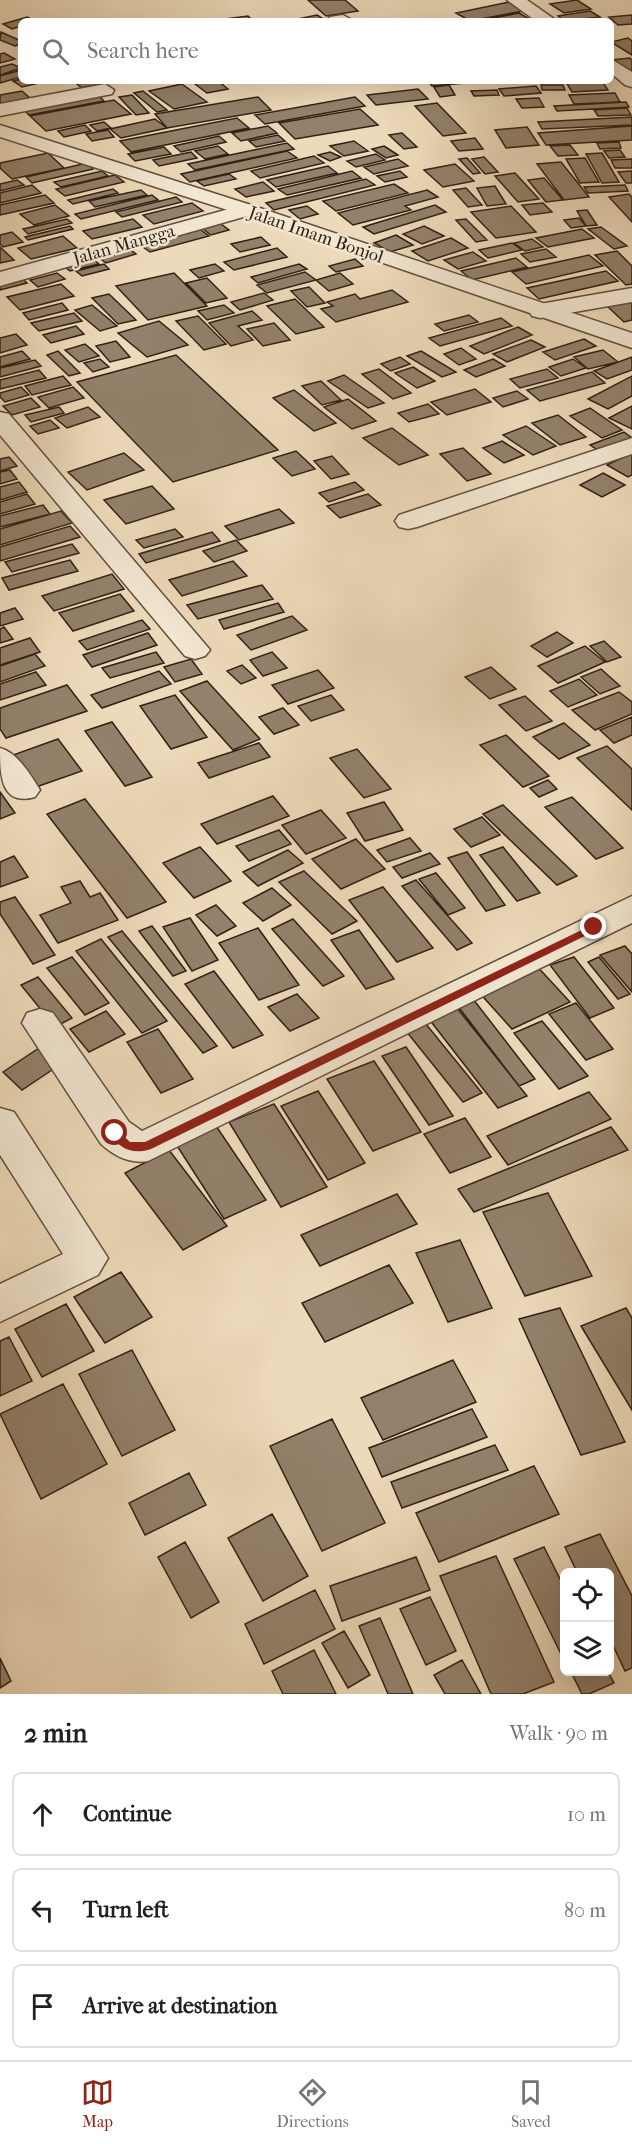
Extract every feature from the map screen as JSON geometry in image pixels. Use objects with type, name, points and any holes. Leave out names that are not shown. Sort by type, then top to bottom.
[{"type":"street","points":[[515,0],[543,18]]},
{"type":"street","points":[[614,66],[632,81]]},
{"type":"street","points":[[0,93],[46,84]]},
{"type":"street","points":[[0,110],[105,90]]},
{"type":"street","name":"Jalan Imam Bonjol","points":[[0,131],[247,210],[632,341]]},
{"type":"street","name":"Jalan Mangga","points":[[0,279],[247,210]]},
{"type":"street","points":[[540,311],[632,295]]},
{"type":"street","points":[[0,419],[195,651]]},
{"type":"street","points":[[408,521],[632,446]]},
{"type":"street","points":[[0,758],[24,790]]},
{"type":"street","points":[[40,1023],[115,1133],[127,1145],[138,1148],[158,1141],[632,908]]},
{"type":"street","points":[[0,1123],[88,1258],[84,1263],[0,1304]]},
{"type":"building","points":[[308,0],[345,0],[358,11],[326,16]]},
{"type":"building","points":[[577,0],[591,9],[564,13],[550,4]]},
{"type":"building","points":[[509,2],[523,11],[486,18],[465,18],[456,13]]},
{"type":"building","points":[[590,11],[600,17],[561,18],[558,16]]},
{"type":"building","points":[[519,13],[528,18],[494,18]]},
{"type":"building","points":[[317,15],[322,18],[303,18]]},
{"type":"building","points":[[632,15],[632,24],[618,25],[614,18],[609,17]]},
{"type":"building","points":[[18,20],[18,27],[12,29],[3,24]]},
{"type":"building","points":[[1,32],[18,40],[18,45],[15,46],[0,40]]},
{"type":"building","points":[[628,38],[632,41],[632,55],[614,44],[614,41]]},
{"type":"building","points":[[4,53],[15,59],[0,63],[0,54]]},
{"type":"building","points":[[630,58],[632,75],[614,62],[614,60]]},
{"type":"building","points":[[12,64],[18,69],[0,75],[0,67]]},
{"type":"building","points":[[18,71],[18,78],[0,83],[0,76]]},
{"type":"building","points":[[18,80],[18,84],[34,84],[22,87],[13,81]]},
{"type":"building","points":[[77,84],[102,84],[82,88]]},
{"type":"building","points":[[182,84],[207,102],[174,109],[149,91]]},
{"type":"building","points":[[195,84],[222,84],[228,89],[207,93]]},
{"type":"building","points":[[430,84],[454,84],[432,86]]},
{"type":"building","points":[[567,84],[604,84],[608,90],[572,92]]},
{"type":"building","points":[[449,85],[455,95],[440,97],[434,87]]},
{"type":"building","points":[[541,85],[563,85],[565,90],[542,90]]},
{"type":"building","points":[[536,86],[541,93],[504,96],[499,89]]},
{"type":"building","points":[[418,89],[428,99],[376,105],[367,95]]},
{"type":"building","points":[[497,90],[499,95],[474,96],[471,91]]},
{"type":"building","points":[[22,91],[30,98],[0,104],[0,95]]},
{"type":"building","points":[[143,91],[167,110],[157,112],[134,93]]},
{"type":"building","points":[[96,93],[104,101],[29,115],[21,107]]},
{"type":"building","points":[[615,93],[620,102],[574,104],[569,95]]},
{"type":"building","points":[[132,95],[149,113],[136,115],[119,97]]},
{"type":"building","points":[[258,97],[271,110],[167,128],[155,114]]},
{"type":"building","points":[[355,97],[365,106],[265,124],[255,115]]},
{"type":"building","points":[[539,98],[544,107],[522,108],[516,99]]},
{"type":"building","points":[[114,100],[131,114],[46,131],[30,116]]},
{"type":"building","points":[[626,102],[629,107],[557,111],[554,106]]},
{"type":"building","points":[[437,103],[466,133],[443,136],[415,106]]},
{"type":"building","points":[[627,108],[631,115],[598,116],[594,110]]},
{"type":"building","points":[[360,109],[378,125],[295,139],[279,123]]},
{"type":"building","points":[[632,117],[632,125],[542,129],[538,122]]},
{"type":"building","points":[[237,118],[249,128],[131,152],[120,141]]},
{"type":"building","points":[[155,119],[167,128],[121,138],[110,129]]},
{"type":"building","points":[[104,122],[111,128],[97,131],[90,125]]},
{"type":"building","points":[[85,125],[91,131],[64,137],[58,131]]},
{"type":"building","points":[[268,126],[277,133],[241,141],[232,133]]},
{"type":"building","points":[[632,126],[632,140],[546,145],[538,133]]},
{"type":"building","points":[[527,127],[539,145],[506,148],[495,130]]},
{"type":"building","points":[[108,130],[114,137],[92,141],[86,134]]},
{"type":"building","points":[[402,133],[417,147],[404,149],[389,135]]},
{"type":"building","points":[[278,135],[285,141],[256,147],[249,141]]},
{"type":"building","points":[[219,136],[226,142],[181,152],[174,146]]},
{"type":"building","points":[[475,138],[483,149],[459,151],[451,141]]},
{"type":"building","points":[[354,141],[368,151],[344,156],[330,146]]},
{"type":"building","points":[[619,142],[621,148],[600,149],[597,143]]},
{"type":"building","points":[[287,143],[294,149],[195,170],[188,164]]},
{"type":"building","points":[[570,145],[578,155],[558,156],[550,146]]},
{"type":"building","points":[[218,146],[228,154],[205,159],[195,151]]},
{"type":"building","points":[[384,146],[398,155],[386,158],[372,149]]},
{"type":"building","points":[[164,147],[171,154],[135,161],[128,154]]},
{"type":"building","points":[[620,150],[625,157],[609,158],[604,151]]},
{"type":"building","points":[[287,151],[297,158],[190,182],[181,174]]},
{"type":"building","points":[[191,152],[197,158],[159,166],[153,160]]},
{"type":"building","points":[[330,152],[341,157],[330,161],[318,155]]},
{"type":"building","points":[[48,153],[64,168],[12,179],[0,168],[0,163]]},
{"type":"building","points":[[602,153],[619,182],[602,183],[586,154]]},
{"type":"building","points":[[376,154],[385,160],[356,167],[347,161]]},
{"type":"building","points":[[314,156],[324,163],[260,178],[251,171]]},
{"type":"building","points":[[484,157],[498,172],[485,174],[472,159]]},
{"type":"building","points":[[467,158],[480,173],[473,174],[459,159]]},
{"type":"building","points":[[585,158],[599,182],[580,183],[566,159]]},
{"type":"building","points":[[398,159],[408,166],[374,174],[364,167]]},
{"type":"building","points":[[632,159],[632,168],[615,168],[611,160]]},
{"type":"building","points":[[561,162],[589,197],[564,200],[537,164]]},
{"type":"building","points":[[87,163],[93,169],[32,183],[26,177]]},
{"type":"building","points":[[455,164],[474,181],[443,187],[424,170]]},
{"type":"building","points":[[328,166],[337,173],[276,187],[267,180]]},
{"type":"building","points":[[102,171],[108,176],[61,187],[54,182]]},
{"type":"building","points":[[352,171],[361,178],[287,195],[278,189]]},
{"type":"building","points":[[400,171],[407,177],[385,182],[377,176]]},
{"type":"building","points":[[632,171],[632,183],[626,183],[618,172]]},
{"type":"building","points":[[515,173],[539,199],[518,202],[495,176]]},
{"type":"building","points":[[229,174],[236,179],[204,186],[197,181]]},
{"type":"building","points":[[115,175],[124,182],[65,196],[56,189]]},
{"type":"building","points":[[544,178],[563,200],[546,202],[528,180]]},
{"type":"building","points":[[366,179],[375,185],[274,210],[266,203]]},
{"type":"building","points":[[17,180],[24,185],[0,191],[0,184]]},
{"type":"building","points":[[263,182],[274,191],[246,197],[235,189]]},
{"type":"building","points":[[394,184],[408,193],[336,211],[323,201]]},
{"type":"building","points":[[32,185],[41,193],[0,203],[0,193]]},
{"type":"building","points":[[625,185],[628,191],[588,193],[584,187]]},
{"type":"building","points":[[495,186],[506,204],[487,206],[477,188]]},
{"type":"building","points":[[466,188],[482,205],[468,207],[453,190]]},
{"type":"building","points":[[113,189],[118,193],[73,204],[68,200]]},
{"type":"building","points":[[141,190],[147,195],[95,207],[89,201]]},
{"type":"building","points":[[427,190],[438,197],[405,206],[411,210],[353,225],[338,213]]},
{"type":"building","points":[[629,194],[632,197],[632,222],[609,197]]},
{"type":"building","points":[[45,195],[54,203],[0,215],[0,205]]},
{"type":"building","points":[[152,195],[158,200],[81,219],[75,214]]},
{"type":"building","points":[[176,197],[182,202],[122,217],[116,212]]},
{"type":"building","points":[[192,203],[203,211],[154,224],[143,215]]},
{"type":"building","points":[[543,203],[552,212],[530,215],[522,205]]},
{"type":"building","points":[[55,205],[69,216],[34,225],[20,214]]},
{"type":"building","points":[[435,205],[446,212],[374,234],[363,227]]},
{"type":"building","points":[[307,206],[318,214],[300,219],[289,210]]},
{"type":"building","points":[[511,206],[536,232],[496,238],[471,212]]},
{"type":"building","points":[[587,210],[597,225],[586,226],[577,211]]},
{"type":"building","points":[[579,218],[586,226],[571,228],[564,220]]},
{"type":"building","points":[[67,219],[72,223],[28,234],[23,229]]},
{"type":"building","points":[[133,219],[142,227],[92,239],[83,231]]},
{"type":"building","points":[[466,219],[487,240],[476,242],[456,220]]},
{"type":"building","points":[[217,221],[229,230],[211,235],[199,226]]},
{"type":"building","points":[[70,226],[73,229],[28,240],[25,237]]},
{"type":"building","points":[[424,226],[444,236],[422,244],[403,234]]},
{"type":"building","points":[[601,227],[627,246],[614,249],[588,229]]},
{"type":"building","points":[[198,228],[209,236],[150,252],[139,244]]},
{"type":"building","points":[[582,229],[594,238],[548,247],[536,238]]},
{"type":"building","points":[[12,232],[23,242],[3,247],[0,244],[0,235]]},
{"type":"building","points":[[396,235],[413,245],[390,252],[374,243]]},
{"type":"building","points":[[63,236],[77,248],[31,259],[18,248]]},
{"type":"building","points":[[261,237],[270,245],[240,252],[231,244]]},
{"type":"building","points":[[451,238],[468,248],[428,261],[412,251]]},
{"type":"building","points":[[532,239],[543,247],[525,251],[514,243]]},
{"type":"building","points":[[512,243],[522,250],[488,258],[479,250]]},
{"type":"building","points":[[0,247],[14,260],[0,263]]},
{"type":"building","points":[[127,247],[136,254],[106,263],[97,256]]},
{"type":"building","points":[[277,248],[287,257],[234,270],[224,262]]},
{"type":"building","points":[[546,249],[556,257],[530,262],[521,254]]},
{"type":"building","points":[[617,251],[632,266],[632,284],[626,285],[595,255]]},
{"type":"building","points":[[473,252],[486,261],[458,269],[444,260]]},
{"type":"building","points":[[589,255],[603,266],[526,284],[512,272]]},
{"type":"building","points":[[516,258],[527,267],[472,280],[461,271]]},
{"type":"building","points":[[93,259],[99,264],[70,271],[65,267]]},
{"type":"building","points":[[355,259],[363,266],[336,272],[329,266]]},
{"type":"building","points":[[104,264],[109,269],[82,276],[76,271]]},
{"type":"building","points":[[215,264],[224,271],[199,278],[190,270]]},
{"type":"building","points":[[299,264],[307,269],[258,283],[251,277]]},
{"type":"building","points":[[606,271],[618,281],[539,299],[527,288]]},
{"type":"building","points":[[305,272],[316,280],[267,293],[257,285]]},
{"type":"building","points":[[57,273],[65,279],[38,287],[30,280]]},
{"type":"building","points":[[174,273],[207,306],[148,320],[116,286]]},
{"type":"building","points":[[340,273],[353,284],[329,291],[316,280]]},
{"type":"building","points":[[207,278],[227,298],[206,303],[186,283]]},
{"type":"building","points":[[24,280],[27,283],[0,290],[0,286]]},
{"type":"building","points":[[61,284],[74,296],[20,310],[7,297]]},
{"type":"building","points":[[309,287],[325,303],[307,307],[291,291]]},
{"type":"building","points":[[392,290],[408,302],[336,322],[321,309],[333,306],[327,302],[355,294],[360,299]]},
{"type":"building","points":[[264,293],[273,300],[240,310],[231,302]]},
{"type":"building","points":[[109,294],[136,320],[118,324],[92,298]]},
{"type":"building","points":[[295,299],[324,327],[296,334],[267,306]]},
{"type":"building","points":[[632,301],[632,320],[624,322],[607,306]]},
{"type":"building","points":[[62,303],[68,310],[29,320],[23,313]]},
{"type":"building","points":[[92,305],[117,326],[100,331],[75,310]]},
{"type":"building","points":[[224,305],[234,313],[207,320],[198,311]]},
{"type":"building","points":[[252,311],[262,320],[238,326],[253,340],[231,346],[209,323]]},
{"type":"building","points":[[74,313],[82,321],[39,331],[31,323]]},
{"type":"building","points":[[469,315],[478,322],[444,331],[435,324]]},
{"type":"building","points":[[198,316],[226,344],[204,350],[176,321]]},
{"type":"building","points":[[501,318],[512,326],[440,346],[429,338]]},
{"type":"building","points":[[159,321],[188,345],[147,357],[118,333]]},
{"type":"building","points":[[274,323],[290,340],[263,346],[247,329]]},
{"type":"building","points":[[76,326],[84,334],[51,343],[43,335]]},
{"type":"building","points":[[518,327],[532,335],[484,354],[470,346]]},
{"type":"building","points":[[16,334],[27,345],[0,353],[0,338]]},
{"type":"building","points":[[584,339],[596,346],[555,360],[543,352]]},
{"type":"building","points":[[531,340],[545,347],[507,362],[493,354]]},
{"type":"building","points":[[116,341],[130,357],[110,362],[96,346]]},
{"type":"building","points":[[85,344],[99,356],[79,362],[65,350]]},
{"type":"building","points":[[461,348],[476,359],[459,365],[444,354]]},
{"type":"building","points":[[603,350],[618,362],[588,369],[574,357]]},
{"type":"building","points":[[22,351],[30,359],[0,367],[0,357]]},
{"type":"building","points":[[58,351],[80,373],[69,376],[47,355]]},
{"type":"building","points":[[421,351],[456,372],[442,377],[407,356]]},
{"type":"building","points":[[176,355],[278,450],[173,482],[77,382]]},
{"type":"building","points":[[400,357],[410,364],[391,371],[381,364]]},
{"type":"building","points":[[632,357],[632,370],[607,379],[594,371]]},
{"type":"building","points":[[100,359],[109,367],[93,372],[84,363]]},
{"type":"building","points":[[493,359],[505,366],[476,377],[464,370]]},
{"type":"building","points":[[573,359],[586,368],[561,376],[549,367]]},
{"type":"building","points":[[35,360],[41,366],[0,377],[0,368]]},
{"type":"building","points":[[413,367],[435,381],[417,388],[395,373]]},
{"type":"building","points":[[379,369],[411,393],[393,399],[362,374]]},
{"type":"building","points":[[547,369],[558,378],[520,388],[510,379]]},
{"type":"building","points":[[39,370],[46,378],[0,389],[0,380]]},
{"type":"building","points":[[592,372],[605,383],[540,401],[527,390]]},
{"type":"building","points":[[344,375],[384,403],[368,408],[328,381]]},
{"type":"building","points":[[63,376],[71,385],[32,395],[25,386]]},
{"type":"building","points":[[632,376],[632,396],[608,409],[588,399]]},
{"type":"building","points":[[321,381],[341,400],[322,405],[302,386]]},
{"type":"building","points":[[21,387],[29,395],[5,402],[0,397],[0,393]]},
{"type":"building","points":[[73,387],[84,398],[49,408],[38,397]]},
{"type":"building","points":[[475,389],[491,402],[447,415],[431,402]]},
{"type":"building","points":[[294,390],[336,423],[314,431],[273,398]]},
{"type":"building","points":[[517,391],[528,399],[503,407],[493,398]]},
{"type":"building","points":[[31,398],[40,407],[12,415],[3,406]]},
{"type":"building","points":[[348,399],[376,421],[352,429],[324,407]]},
{"type":"building","points":[[428,404],[439,414],[409,422],[398,413]]},
{"type":"building","points":[[632,406],[632,429],[609,418]]},
{"type":"building","points":[[59,407],[64,413],[31,422],[25,415]]},
{"type":"building","points":[[88,407],[100,417],[67,428],[55,418]]},
{"type":"building","points":[[590,408],[622,430],[602,438],[570,416]]},
{"type":"building","points":[[558,415],[586,437],[560,445],[532,423]]},
{"type":"building","points":[[50,420],[59,428],[38,434],[30,426]]},
{"type":"building","points":[[526,426],[556,446],[533,455],[503,435]]},
{"type":"building","points":[[392,428],[428,455],[399,465],[363,438]]},
{"type":"building","points":[[624,432],[632,438],[599,451],[590,445]]},
{"type":"building","points":[[502,441],[524,455],[504,463],[483,448]]},
{"type":"building","points":[[463,448],[491,474],[467,481],[440,454]]},
{"type":"building","points":[[296,451],[315,469],[292,476],[273,458]]},
{"type":"building","points":[[124,453],[144,470],[87,490],[68,472]]},
{"type":"building","points":[[632,453],[632,475],[628,477],[607,465]]},
{"type":"building","points":[[332,456],[349,474],[331,479],[314,461]]},
{"type":"building","points":[[9,457],[17,466],[0,471],[0,459]]},
{"type":"building","points":[[10,470],[17,479],[0,484],[0,472]]},
{"type":"building","points":[[603,473],[625,485],[602,497],[580,485]]},
{"type":"building","points":[[19,482],[27,492],[0,500],[0,487]]},
{"type":"building","points":[[355,482],[364,490],[329,502],[319,493]]},
{"type":"building","points":[[152,486],[174,509],[126,524],[104,500]]},
{"type":"building","points":[[27,494],[35,504],[0,514],[0,502]]},
{"type":"building","points":[[368,494],[381,505],[340,518],[327,506]]},
{"type":"building","points":[[43,505],[50,514],[0,527],[0,516]]},
{"type":"building","points":[[279,509],[294,523],[239,540],[225,526]]},
{"type":"building","points":[[61,511],[72,523],[0,545],[0,529]]},
{"type":"building","points":[[70,526],[80,537],[0,561],[0,547]]},
{"type":"building","points":[[175,529],[183,537],[144,548],[136,540]]},
{"type":"building","points":[[212,532],[220,541],[146,563],[139,554]]},
{"type":"building","points":[[236,540],[247,551],[214,562],[203,551]]},
{"type":"building","points":[[72,544],[79,553],[12,572],[5,562]]},
{"type":"building","points":[[70,560],[78,571],[9,590],[2,578]]},
{"type":"building","points":[[233,561],[247,576],[182,596],[169,580]]},
{"type":"building","points":[[112,574],[124,589],[54,611],[42,596]]},
{"type":"building","points":[[262,585],[273,599],[198,619],[187,605]]},
{"type":"building","points":[[120,594],[134,611],[73,631],[59,613]]},
{"type":"building","points":[[278,603],[284,612],[224,629],[219,620]]},
{"type":"building","points":[[15,608],[23,619],[0,626],[0,613]]},
{"type":"building","points":[[292,616],[307,630],[251,650],[237,635]]},
{"type":"building","points":[[142,620],[150,629],[87,650],[79,641]]},
{"type":"building","points":[[4,627],[13,639],[0,643],[0,629]]},
{"type":"building","points":[[557,632],[573,643],[547,657],[531,646]]},
{"type":"building","points":[[148,633],[157,645],[92,667],[83,655]]},
{"type":"building","points":[[30,638],[40,652],[0,665],[0,648]]},
{"type":"building","points":[[604,641],[621,657],[607,662],[590,646]]},
{"type":"building","points":[[585,646],[605,662],[558,683],[538,666]]},
{"type":"building","points":[[156,652],[164,663],[110,678],[102,668]]},
{"type":"building","points":[[272,652],[287,668],[263,676],[250,660]]},
{"type":"building","points":[[35,654],[45,666],[0,682],[0,666]]},
{"type":"building","points":[[191,659],[202,674],[175,682],[164,667]]},
{"type":"building","points":[[242,665],[256,678],[241,684],[227,671]]},
{"type":"building","points":[[491,667],[516,689],[490,699],[465,677]]},
{"type":"building","points":[[601,669],[620,686],[600,694],[581,677]]},
{"type":"building","points":[[318,670],[334,688],[288,704],[272,685]]},
{"type":"building","points":[[159,671],[171,684],[102,708],[91,695]]},
{"type":"building","points":[[36,672],[46,685],[0,700],[0,684]]},
{"type":"building","points":[[579,679],[597,695],[568,707],[550,691]]},
{"type":"building","points":[[207,681],[260,739],[233,750],[180,691]]},
{"type":"building","points":[[67,685],[87,711],[6,738],[0,729],[0,708]]},
{"type":"building","points":[[619,692],[632,702],[632,714],[595,730],[572,710]]},
{"type":"building","points":[[175,695],[207,737],[171,749],[140,706]]},
{"type":"building","points":[[331,695],[344,710],[311,721],[298,706]]},
{"type":"building","points":[[525,696],[552,721],[526,731],[499,705]]},
{"type":"building","points":[[283,708],[299,725],[274,734],[259,717]]},
{"type":"building","points":[[632,717],[632,735],[614,743],[600,730]]},
{"type":"building","points":[[112,722],[152,777],[125,786],[85,731]]},
{"type":"building","points":[[564,723],[590,745],[559,759],[533,737]]},
{"type":"building","points":[[506,735],[549,776],[523,787],[480,745]]},
{"type":"building","points":[[58,739],[82,771],[36,787],[13,755]]},
{"type":"building","points":[[259,743],[270,757],[209,778],[198,763]]},
{"type":"building","points":[[607,746],[632,769],[632,810],[577,758]]},
{"type":"building","points":[[357,749],[391,789],[364,798],[330,758]]},
{"type":"building","points":[[548,780],[557,789],[539,797],[530,788]]},
{"type":"building","points":[[0,792],[15,813],[0,819]]},
{"type":"building","points":[[273,796],[289,816],[217,844],[201,824]]},
{"type":"building","points":[[572,797],[623,848],[596,859],[545,807]]},
{"type":"building","points":[[85,799],[166,902],[127,918],[47,814]]},
{"type":"building","points":[[384,802],[403,830],[365,841],[347,813]]},
{"type":"building","points":[[503,805],[577,876],[557,885],[483,814]]},
{"type":"building","points":[[321,810],[346,838],[306,854],[282,825]]},
{"type":"building","points":[[482,817],[500,835],[471,847],[454,829]]},
{"type":"building","points":[[279,830],[291,844],[249,861],[236,846]]},
{"type":"building","points":[[410,838],[421,851],[387,862],[377,850]]},
{"type":"building","points":[[356,839],[385,869],[341,889],[312,859]]},
{"type":"building","points":[[200,847],[231,881],[194,898],[163,863]]},
{"type":"building","points":[[503,847],[540,893],[517,901],[480,855]]},
{"type":"building","points":[[288,850],[303,863],[258,886],[243,872]]},
{"type":"building","points":[[467,852],[505,905],[486,911],[448,858]]},
{"type":"building","points":[[430,853],[440,864],[402,878],[393,867]]},
{"type":"building","points":[[14,856],[28,877],[0,887],[0,862]]},
{"type":"building","points":[[304,871],[357,921],[332,934],[279,882]]},
{"type":"building","points":[[436,873],[465,908],[448,915],[419,879]]},
{"type":"building","points":[[416,880],[472,943],[457,950],[402,886]]},
{"type":"building","points":[[80,881],[90,897],[100,893],[118,920],[58,943],[40,915],[71,903],[61,887]]},
{"type":"building","points":[[383,887],[433,948],[397,962],[349,900]]},
{"type":"building","points":[[272,888],[291,905],[263,921],[243,903]]},
{"type":"building","points":[[15,897],[55,955],[33,964],[0,914],[0,902]]},
{"type":"building","points":[[216,905],[236,926],[217,936],[196,915]]},
{"type":"building","points":[[190,918],[218,960],[192,971],[163,927]]},
{"type":"building","points":[[293,919],[344,976],[323,986],[272,929]]},
{"type":"building","points":[[152,926],[186,971],[173,976],[139,931]]},
{"type":"building","points":[[258,928],[299,985],[259,1000],[219,943]]},
{"type":"building","points":[[359,930],[394,979],[366,989],[331,940]]},
{"type":"building","points":[[122,931],[217,1046],[203,1053],[108,937]]},
{"type":"building","points":[[101,939],[167,1021],[142,1033],[76,951]]},
{"type":"building","points":[[625,946],[632,954],[632,992],[600,955]]},
{"type":"building","points":[[72,957],[109,1003],[85,1015],[47,968]]},
{"type":"building","points":[[574,957],[614,1008],[590,1018],[550,965]]},
{"type":"building","points":[[599,957],[630,994],[618,999],[588,962]]},
{"type":"building","points":[[534,963],[570,1002],[512,1029],[476,989]]},
{"type":"building","points":[[214,971],[263,1035],[233,1048],[185,984]]},
{"type":"building","points":[[38,977],[72,1018],[55,1027],[21,985]]},
{"type":"building","points":[[297,994],[319,1018],[290,1031],[268,1007]]},
{"type":"building","points":[[473,999],[535,1079],[519,1086],[457,1005]]},
{"type":"building","points":[[576,1003],[613,1049],[586,1060],[549,1014]]},
{"type":"building","points":[[457,1008],[527,1096],[498,1108],[429,1019]]},
{"type":"building","points":[[106,1011],[125,1034],[89,1052],[70,1029]]},
{"type":"building","points":[[421,1018],[482,1093],[463,1102],[402,1026]]},
{"type":"building","points":[[542,1021],[588,1076],[559,1089],[514,1033]]},
{"type":"building","points":[[158,1029],[193,1079],[161,1093],[127,1042]]},
{"type":"building","points":[[45,1044],[64,1062],[22,1090],[3,1072]]},
{"type":"building","points":[[406,1047],[453,1116],[429,1125],[382,1056]]},
{"type":"building","points":[[374,1061],[421,1132],[373,1151],[327,1079]]},
{"type":"building","points":[[318,1091],[365,1163],[328,1180],[281,1106]]},
{"type":"building","points":[[589,1092],[611,1119],[508,1165],[487,1136]]},
{"type":"building","points":[[274,1104],[327,1187],[281,1207],[229,1122]]},
{"type":"building","points":[[465,1118],[491,1157],[450,1173],[424,1134]]},
{"type":"building","points":[[214,1123],[266,1200],[224,1219],[174,1141]]},
{"type":"building","points":[[611,1127],[628,1150],[474,1212],[458,1189]]},
{"type":"building","points":[[169,1150],[227,1226],[183,1250],[125,1173]]},
{"type":"building","points":[[548,1193],[592,1276],[525,1296],[483,1212]]},
{"type":"building","points":[[397,1194],[417,1224],[320,1266],[301,1235]]},
{"type":"building","points":[[460,1240],[492,1308],[448,1322],[416,1253]]},
{"type":"building","points":[[389,1265],[413,1303],[325,1342],[302,1303]]},
{"type":"building","points":[[121,1272],[152,1317],[105,1343],[74,1297]]},
{"type":"building","points":[[66,1304],[94,1351],[42,1377],[15,1329]]},
{"type":"building","points":[[560,1308],[625,1442],[581,1455],[519,1319]]},
{"type":"building","points":[[626,1308],[632,1318],[632,1410],[581,1326]]},
{"type":"building","points":[[9,1337],[32,1381],[0,1396],[0,1341]]},
{"type":"building","points":[[132,1350],[175,1430],[122,1456],[79,1374]]},
{"type":"building","points":[[453,1360],[476,1402],[383,1440],[361,1398]]},
{"type":"building","points":[[63,1384],[107,1464],[41,1499],[0,1414]]},
{"type":"building","points":[[472,1409],[487,1437],[382,1477],[369,1448]]},
{"type":"building","points":[[332,1419],[385,1523],[322,1551],[270,1446]]},
{"type":"building","points":[[495,1445],[508,1470],[402,1508],[391,1482]]},
{"type":"building","points":[[534,1466],[559,1514],[439,1562],[416,1513]]},
{"type":"building","points":[[189,1473],[206,1505],[145,1535],[129,1503]]},
{"type":"building","points":[[272,1514],[308,1576],[263,1601],[228,1538]]},
{"type":"building","points":[[600,1534],[632,1596],[632,1668],[625,1671],[614,1648],[614,1568],[575,1568],[565,1547]]},
{"type":"building","points":[[185,1542],[219,1602],[191,1618],[158,1557]]},
{"type":"building","points":[[544,1547],[560,1579],[560,1652],[514,1559]]},
{"type":"building","points":[[496,1556],[554,1682],[523,1694],[491,1694],[440,1576]]},
{"type":"building","points":[[416,1557],[430,1590],[342,1621],[330,1586]]},
{"type":"building","points":[[315,1590],[335,1629],[264,1664],[245,1624]]},
{"type":"building","points":[[430,1597],[456,1651],[426,1665],[400,1609]]},
{"type":"building","points":[[380,1618],[413,1694],[388,1694],[359,1626]]},
{"type":"building","points":[[344,1631],[370,1675],[348,1688],[322,1643]]},
{"type":"building","points":[[314,1650],[336,1694],[283,1694],[272,1671]]},
{"type":"building","points":[[0,1658],[11,1681],[0,1688]]},
{"type":"building","points":[[462,1660],[481,1694],[445,1694],[434,1675]]},
{"type":"building","points":[[573,1676],[610,1676],[614,1683],[589,1694],[582,1694]]},
{"type":"route","points":[[115,1133],[127,1145],[138,1148],[147,1146],[594,927]]}]
